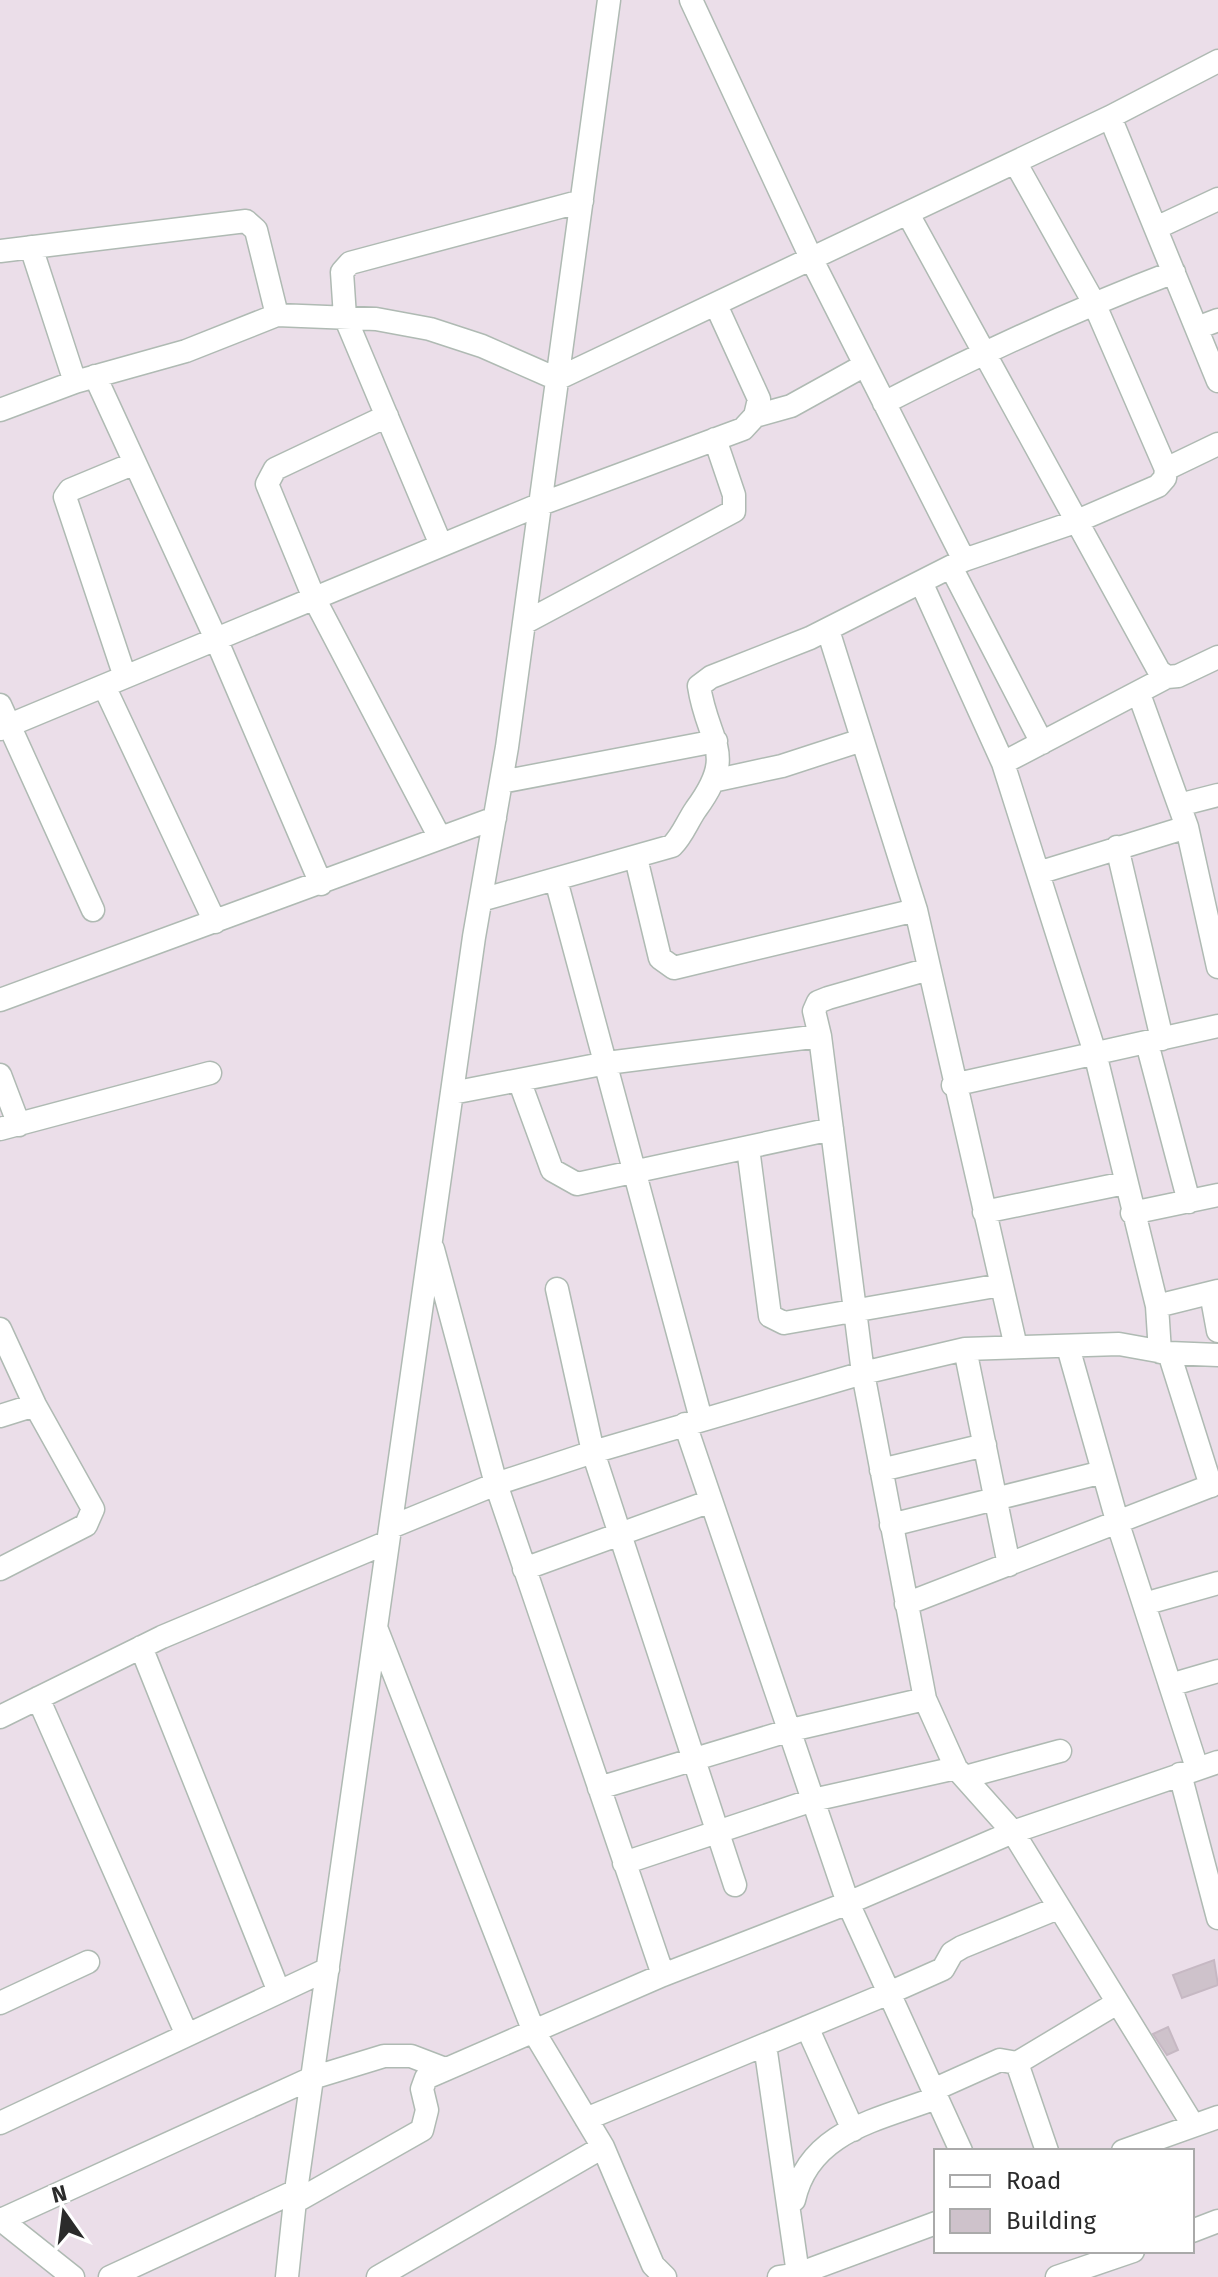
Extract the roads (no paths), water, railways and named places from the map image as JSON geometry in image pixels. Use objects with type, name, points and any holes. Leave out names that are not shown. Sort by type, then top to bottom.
[{"type":"street","points":[[287,2277],[295,2196],[452,1093],[524,623],[609,0]]},
{"type":"street","points":[[691,0],[1042,743]]},
{"type":"street","points":[[0,410],[85,379],[186,351],[277,315],[345,317],[430,329],[482,346],[557,379],[1110,117],[1218,61]]},
{"type":"street","points":[[1110,117],[1174,272],[1208,324],[1218,381]]},
{"type":"street","points":[[481,900],[672,846],[717,780],[716,741],[702,708],[699,686],[711,677],[828,630],[958,564],[1075,522],[1158,486],[1165,478],[1166,469],[1094,303],[1015,162]]},
{"type":"street","points":[[1156,228],[1218,199]]},
{"type":"street","points":[[441,545],[345,317],[342,272],[350,263],[582,201]]},
{"type":"street","points":[[908,214],[1075,522],[1159,671],[1167,677]]},
{"type":"street","points":[[0,251],[246,221],[256,230],[277,315]]},
{"type":"street","points":[[31,247],[85,379],[135,463],[216,639],[321,884]]},
{"type":"street","points":[[884,403],[984,352],[1094,303],[1174,272]]},
{"type":"street","points":[[93,910],[3,720],[114,682],[541,504],[743,429],[755,416],[759,399],[716,305]]},
{"type":"street","points":[[755,416],[791,406],[865,365]]},
{"type":"street","points":[[387,416],[275,469],[268,476],[270,495],[314,598],[440,838]]},
{"type":"street","points":[[524,623],[734,511],[734,495],[715,439]]},
{"type":"street","points":[[1166,469],[1218,444]]},
{"type":"street","points":[[135,463],[70,490],[65,497],[114,682],[215,922]]},
{"type":"street","points":[[906,1604],[1214,1485],[1165,1352],[1157,1306],[1095,1053],[1003,763],[921,582]]},
{"type":"street","points":[[828,630],[916,910],[953,1085],[1016,1347]]},
{"type":"street","points":[[1003,763],[1167,677],[1178,676],[1218,657]]},
{"type":"street","points":[[1139,694],[1187,827],[1213,918],[1218,967]]},
{"type":"street","points":[[717,780],[782,766],[862,740]]},
{"type":"street","points":[[501,782],[716,741]]},
{"type":"street","points":[[1179,805],[1218,795]]},
{"type":"street","points":[[0,1000],[495,818]]},
{"type":"street","points":[[1038,873],[1187,827]]},
{"type":"street","points":[[1117,847],[1189,1202]]},
{"type":"street","points":[[636,858],[660,958],[674,968],[916,910]]},
{"type":"street","points":[[556,880],[636,1174],[711,1501],[848,1903],[960,2149]]},
{"type":"street","points":[[929,969],[818,1002],[814,1011],[820,1036],[863,1373],[925,1699],[961,1772],[1013,1832],[1117,2003],[1211,2122],[1129,2149]]},
{"type":"street","points":[[953,1085],[1218,1026]]},
{"type":"street","points":[[452,1093],[607,1063],[820,1036]]},
{"type":"street","points":[[0,1075],[10,1127],[210,1073]]},
{"type":"street","points":[[519,1080],[552,1170],[577,1184],[636,1174],[832,1129]]},
{"type":"street","points":[[748,1148],[770,1316],[784,1323],[1001,1285]]},
{"type":"street","points":[[984,1212],[1125,1183]]},
{"type":"street","points":[[1132,1213],[1218,1195]]},
{"type":"street","points":[[431,1240],[496,1484],[663,1975]]},
{"type":"street","points":[[557,1289],[593,1452],[735,1885]]},
{"type":"street","points":[[1157,1306],[1214,1292],[1218,1331]]},
{"type":"street","points":[[0,1329],[35,1405],[86,1493],[92,1516],[86,1525],[0,1569]]},
{"type":"street","points":[[0,1717],[141,1647],[496,1484],[693,1422],[863,1373],[965,1349],[1119,1344],[1165,1352],[1218,1355]]},
{"type":"street","points":[[1068,1347],[1118,1524],[1198,1768],[1218,1918]]},
{"type":"street","points":[[965,1349],[1009,1565]]},
{"type":"street","points":[[0,1416],[35,1405]]},
{"type":"street","points":[[881,1470],[985,1445]]},
{"type":"street","points":[[891,1525],[1103,1472]]},
{"type":"street","points":[[524,1569],[711,1501]]},
{"type":"street","points":[[1144,1604],[1218,1583]]},
{"type":"street","points":[[376,1629],[534,2032],[603,2147],[660,2276]]},
{"type":"street","points":[[141,1647],[279,1992]]},
{"type":"street","points":[[1170,1685],[1218,1671]]},
{"type":"street","points":[[38,1698],[187,2035]]},
{"type":"street","points":[[599,1788],[791,1730],[925,1699]]},
{"type":"street","points":[[624,1863],[813,1800],[1060,1751]]},
{"type":"street","points":[[110,2277],[295,2196],[422,2130],[427,2110],[422,2089],[426,2078],[445,2069],[663,1975],[848,1903],[1013,1832],[1198,1768]]},
{"type":"street","points":[[586,2119],[943,1969],[952,1953],[962,1947],[1058,1908]]},
{"type":"street","points":[[0,2003],[88,1962]]},
{"type":"street","points":[[0,2123],[328,1969]]},
{"type":"street","points":[[934,2224],[788,2275],[791,2213],[799,2176],[818,2150],[853,2130],[1000,2060],[1017,2063],[1117,2003]]},
{"type":"street","points":[[807,2027],[853,2130]]},
{"type":"street","points":[[765,2045],[791,2213]]},
{"type":"street","points":[[58,2274],[0,2219],[312,2078],[384,2056],[411,2056],[445,2069]]},
{"type":"street","points":[[1017,2063],[1046,2149]]},
{"type":"street","points":[[378,2277],[603,2147]]},
{"type":"street","points":[[1194,2230],[1218,2221]]},
{"type":"street","points":[[1069,2269],[1126,2253]]}]
